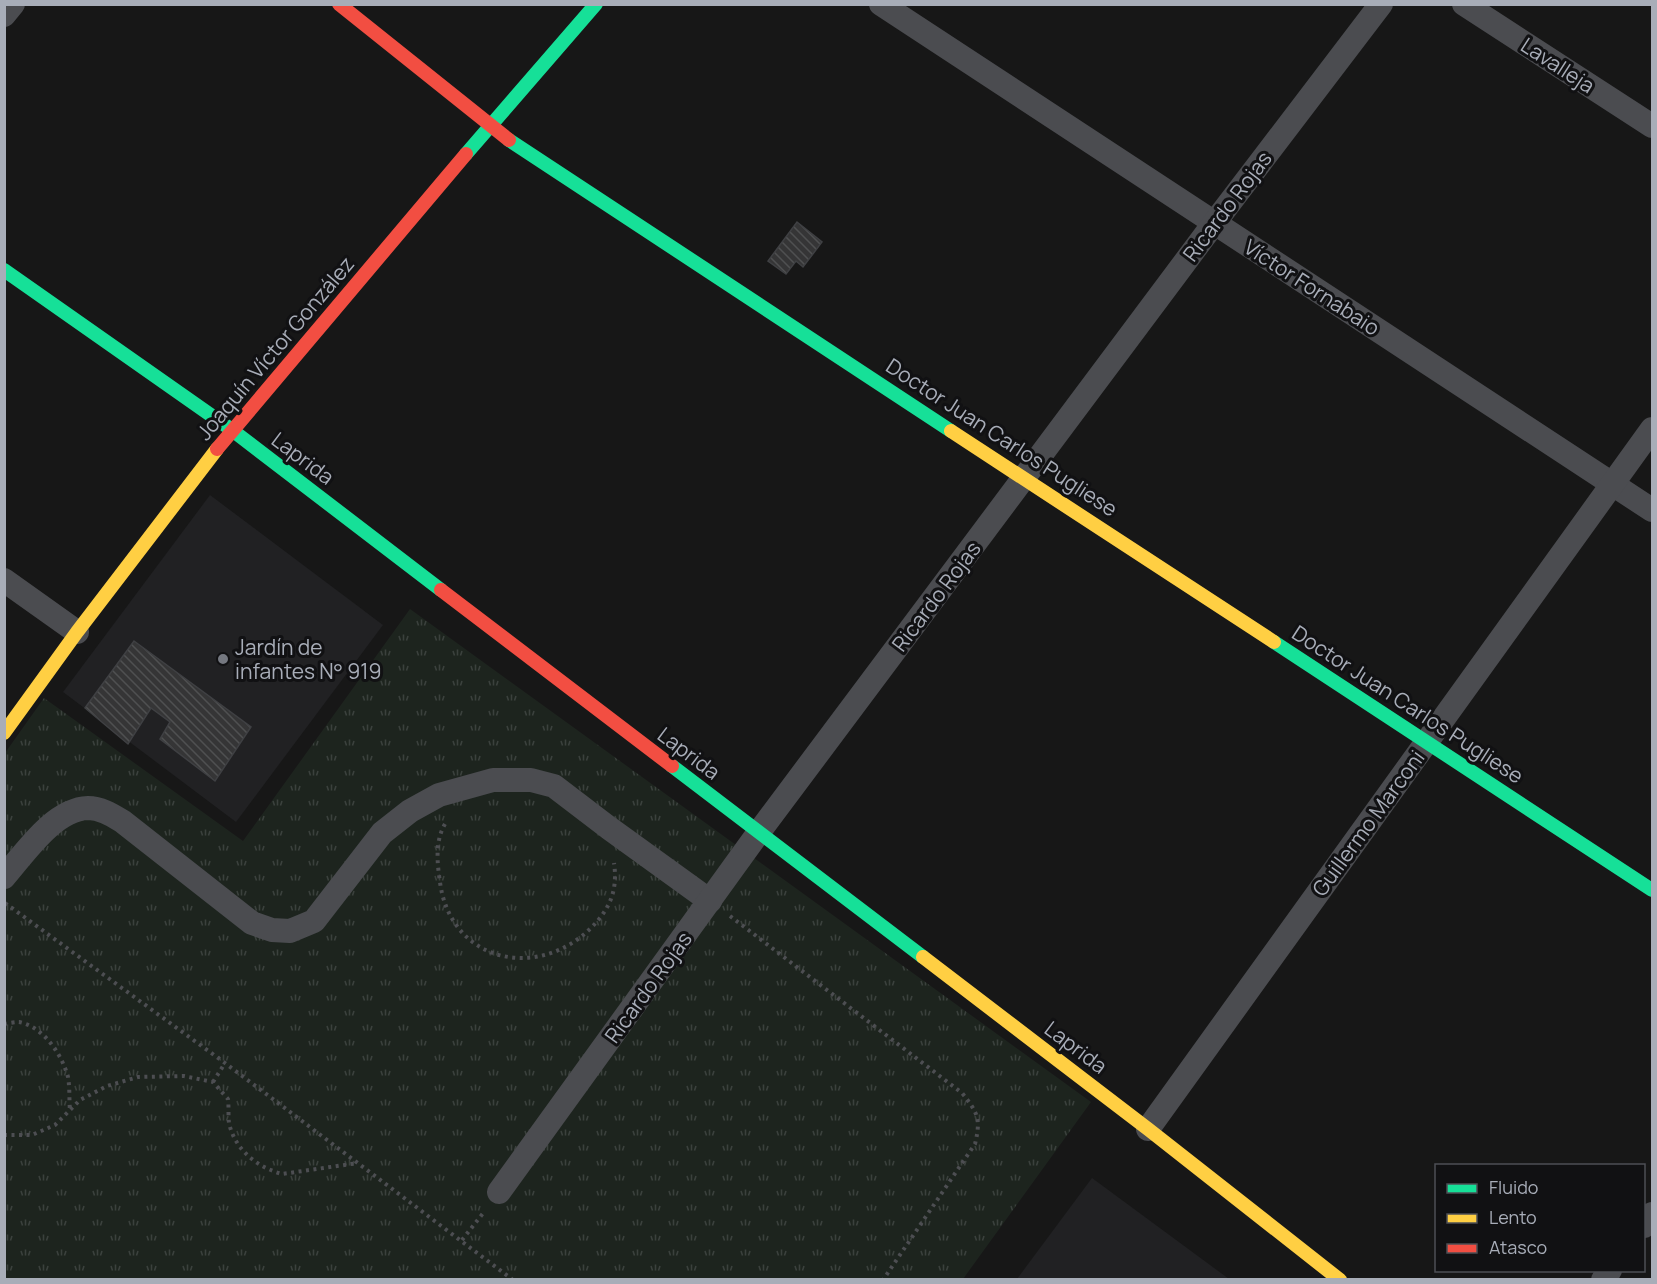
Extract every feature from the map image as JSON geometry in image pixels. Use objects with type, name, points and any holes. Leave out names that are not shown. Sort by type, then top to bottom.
[{"type":"street","points":[[4,15],[13,4]]},
{"type":"street","name":"Doctor Juan Carlos Pugliese","points":[[339,4],[518,147],[1653,890]]},
{"type":"street","name":"Joaquín Víctor González","points":[[4,734],[77,632],[232,430],[596,4]]},
{"type":"street","name":"Víctor Fornabaio","points":[[881,4],[1653,510]]},
{"type":"street","name":"Ricardo Rojas","points":[[499,1192],[759,832],[1381,4]]},
{"type":"street","name":"Lavalleja","points":[[1464,4],[1653,126]]},
{"type":"street","name":"Laprida","points":[[4,270],[232,430],[1148,1129],[1340,1280]]},
{"type":"street","name":"Guillermo Marconi","points":[[1148,1129],[1653,429]]},
{"type":"street","points":[[4,580],[77,632]]},
{"type":"street","points":[[4,877],[52,823],[88,808],[106,811],[122,821],[252,923],[272,930],[290,931],[314,921],[382,833],[410,811],[439,795],[493,780],[531,780],[554,786],[710,901]]},
{"type":"path","points":[[448,818],[439,834],[437,864],[441,891],[451,919],[465,936],[483,949],[506,957],[529,959],[553,954],[565,948],[582,936],[610,906],[615,889],[615,867],[609,828]]},
{"type":"path","points":[[710,901],[962,1093],[975,1109],[978,1128],[975,1144],[883,1280]]},
{"type":"path","points":[[4,903],[225,1063],[513,1280]]},
{"type":"path","points":[[4,1024],[18,1022],[49,1041],[62,1061],[68,1079],[70,1111]]},
{"type":"path","points":[[213,1082],[225,1063]]},
{"type":"path","points":[[4,1135],[32,1135],[55,1125],[80,1100],[106,1086],[138,1077],[184,1076],[213,1082],[228,1099],[229,1123],[240,1148],[256,1164],[282,1174],[359,1163]]},
{"type":"path","points":[[462,1240],[499,1192]]},
{"type":"shaded area","name":"Jardín de infantes N° 919","points":[[210,495],[383,625],[236,822],[63,692]]},
{"type":"shaded area","points":[[1092,1178],[1229,1279],[1017,1279]]},
{"type":"green space","points":[[410,609],[1091,1102],[963,1279],[5,1280],[5,753],[44,698],[243,841]]},
{"type":"building","points":[[797,222],[822,242],[803,267],[796,261],[786,274],[768,261]]},
{"type":"building","name":"Jardín de infantes N° 919","points":[[134,641],[251,727],[215,781],[160,739],[170,722],[151,708],[128,744],[85,708]]},
{"type":"traffic: fast","points":[[466,154],[596,4]]},
{"type":"traffic: fast","points":[[509,140],[951,431]]},
{"type":"traffic: fast","points":[[4,270],[232,430],[441,590]]},
{"type":"traffic: fast","points":[[1274,642],[1652,890]]},
{"type":"traffic: fast","points":[[672,766],[923,957]]},
{"type":"traffic: slow","points":[[951,431],[1274,642]]},
{"type":"traffic: slow","points":[[4,733],[77,632],[217,449]]},
{"type":"traffic: slow","points":[[923,957],[1148,1129],[1340,1280]]},
{"type":"traffic: jam","points":[[339,4],[509,140]]},
{"type":"traffic: jam","points":[[217,449],[466,154]]},
{"type":"traffic: jam","points":[[441,590],[672,766]]},
{"type":"place","name":"Jardín de infantes N° 919","points":[[223,659]]}]
